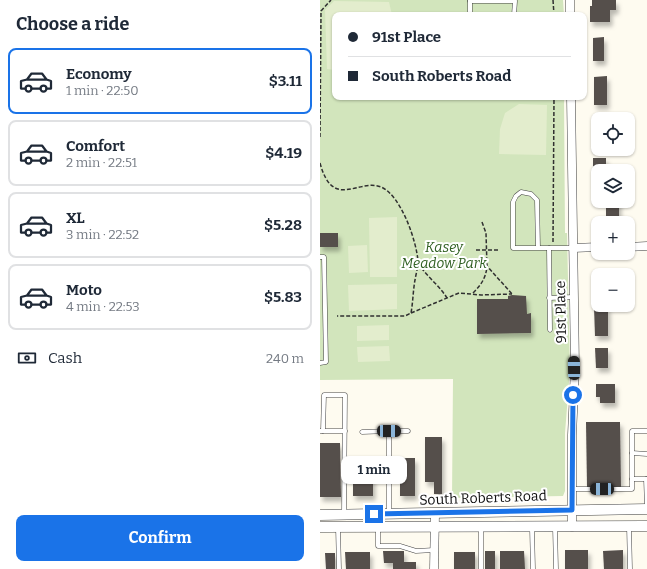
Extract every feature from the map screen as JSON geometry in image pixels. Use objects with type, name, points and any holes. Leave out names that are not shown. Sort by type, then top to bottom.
[{"type":"street","points":[[570,0],[570,12]]},
{"type":"street","name":"91st Place","points":[[571,100],[574,368],[572,527]]},
{"type":"street","points":[[635,247],[647,246]]},
{"type":"street","points":[[573,248],[591,247]]},
{"type":"street","name":"South Roberts Road","points":[[320,515],[647,509]]},
{"type":"street","points":[[434,514],[434,569]]},
{"type":"street","name":"South Roberts Road","points":[[320,527],[647,526]]},
{"type":"lane","points":[[470,12],[470,1],[515,1],[514,12]]},
{"type":"lane","points":[[538,248],[537,200],[531,194],[521,192],[516,196],[513,202],[513,248],[538,248],[551,248],[573,248]]},
{"type":"lane","points":[[550,330],[549,298],[551,248]]},
{"type":"lane","points":[[320,257],[324,258],[326,362],[320,363]]},
{"type":"lane","points":[[549,298],[573,297]]},
{"type":"lane","points":[[344,514],[345,431],[345,395],[324,395],[322,431],[345,431]]},
{"type":"lane","points":[[389,431],[389,514]]},
{"type":"lane","points":[[572,490],[632,489],[632,431],[647,431]]},
{"type":"lane","points":[[362,432],[408,432]]},
{"type":"lane","points":[[632,453],[647,454]]},
{"type":"lane","points":[[632,479],[646,479],[647,509]]},
{"type":"lane","points":[[378,526],[378,546],[400,546],[416,551],[434,550]]},
{"type":"lane","points":[[481,526],[482,569]]},
{"type":"lane","points":[[629,526],[630,569]]},
{"type":"lane","points":[[338,527],[339,569]]},
{"type":"lane","points":[[532,527],[532,569]]},
{"type":"lane","points":[[555,527],[556,569]]},
{"type":"path","points":[[320,137],[321,11],[331,0]]},
{"type":"path","points":[[553,0],[554,12]]},
{"type":"path","points":[[551,248],[554,100]]},
{"type":"path","points":[[320,163],[326,179],[338,189],[349,190],[376,186],[388,191],[406,218],[418,263],[424,272],[442,289],[447,298]]},
{"type":"path","points":[[473,293],[481,285],[487,275],[486,233],[482,222]]},
{"type":"path","points":[[476,250],[500,250]]},
{"type":"path","points":[[411,313],[418,263]]},
{"type":"path","points":[[337,316],[405,316],[459,293],[512,294],[487,266]]},
{"type":"green space","name":"Kasey Meadow Park","points":[[320,0],[563,0],[564,12],[332,12],[332,100],[564,100],[565,233],[567,233],[570,370],[565,433],[565,491],[563,496],[452,498],[453,379],[320,380]]},
{"type":"green space","points":[[334,1],[389,2],[391,12],[332,12],[332,70],[327,69],[325,10]]},
{"type":"green space","points":[[519,104],[547,105],[546,155],[499,154],[500,129],[505,113]]},
{"type":"green space","points":[[397,217],[397,277],[370,277],[369,218]]},
{"type":"green space","points":[[367,245],[368,272],[349,273],[348,246]]},
{"type":"green space","points":[[397,284],[397,309],[349,311],[348,285]]},
{"type":"green space","points":[[389,325],[389,340],[357,341],[357,326]]},
{"type":"green space","points":[[389,346],[390,361],[358,362],[357,347]]},
{"type":"building","points":[[592,0],[616,0],[616,10],[610,10],[610,22],[590,22],[590,6],[592,6]]},
{"type":"building","points":[[604,37],[604,61],[593,61],[593,38]]},
{"type":"building","points":[[607,76],[607,105],[594,105],[594,77]]},
{"type":"building","points":[[593,158],[606,158],[606,164],[593,164]]},
{"type":"building","points":[[606,208],[619,208],[619,216],[606,216]]},
{"type":"building","points":[[320,233],[338,233],[338,247],[320,247]]},
{"type":"building","points":[[508,296],[526,296],[527,314],[531,313],[531,333],[477,334],[477,299],[508,299]]},
{"type":"building","points":[[594,312],[608,312],[608,336],[595,336]]},
{"type":"building","points":[[595,348],[608,348],[608,368],[596,368]]},
{"type":"building","points":[[596,384],[615,384],[615,403],[600,403],[600,397],[596,397]]},
{"type":"building","points":[[586,422],[620,422],[621,487],[587,487]]},
{"type":"building","points":[[425,437],[442,437],[442,494],[434,494],[434,482],[425,482]]},
{"type":"building","points":[[320,443],[340,443],[341,497],[320,497]]},
{"type":"building","points":[[400,458],[415,458],[415,496],[400,496]]},
{"type":"building","points":[[353,461],[373,461],[373,496],[353,496]]},
{"type":"building","points":[[565,550],[588,550],[588,569],[565,569]]},
{"type":"building","points":[[623,550],[623,569],[604,569],[603,551]]},
{"type":"building","points":[[383,551],[404,551],[404,562],[416,562],[416,569],[393,569],[393,563],[384,563]]},
{"type":"building","points":[[485,551],[495,551],[495,569],[485,569]]},
{"type":"building","points":[[500,551],[524,551],[525,569],[500,569]]},
{"type":"building","points":[[345,552],[370,552],[370,569],[346,569]]},
{"type":"building","points":[[454,552],[475,552],[475,569],[454,569]]},
{"type":"building","points":[[325,553],[335,553],[335,569],[326,569]]},
{"type":"route","points":[[374,514],[434,514],[572,510],[573,395]]}]
